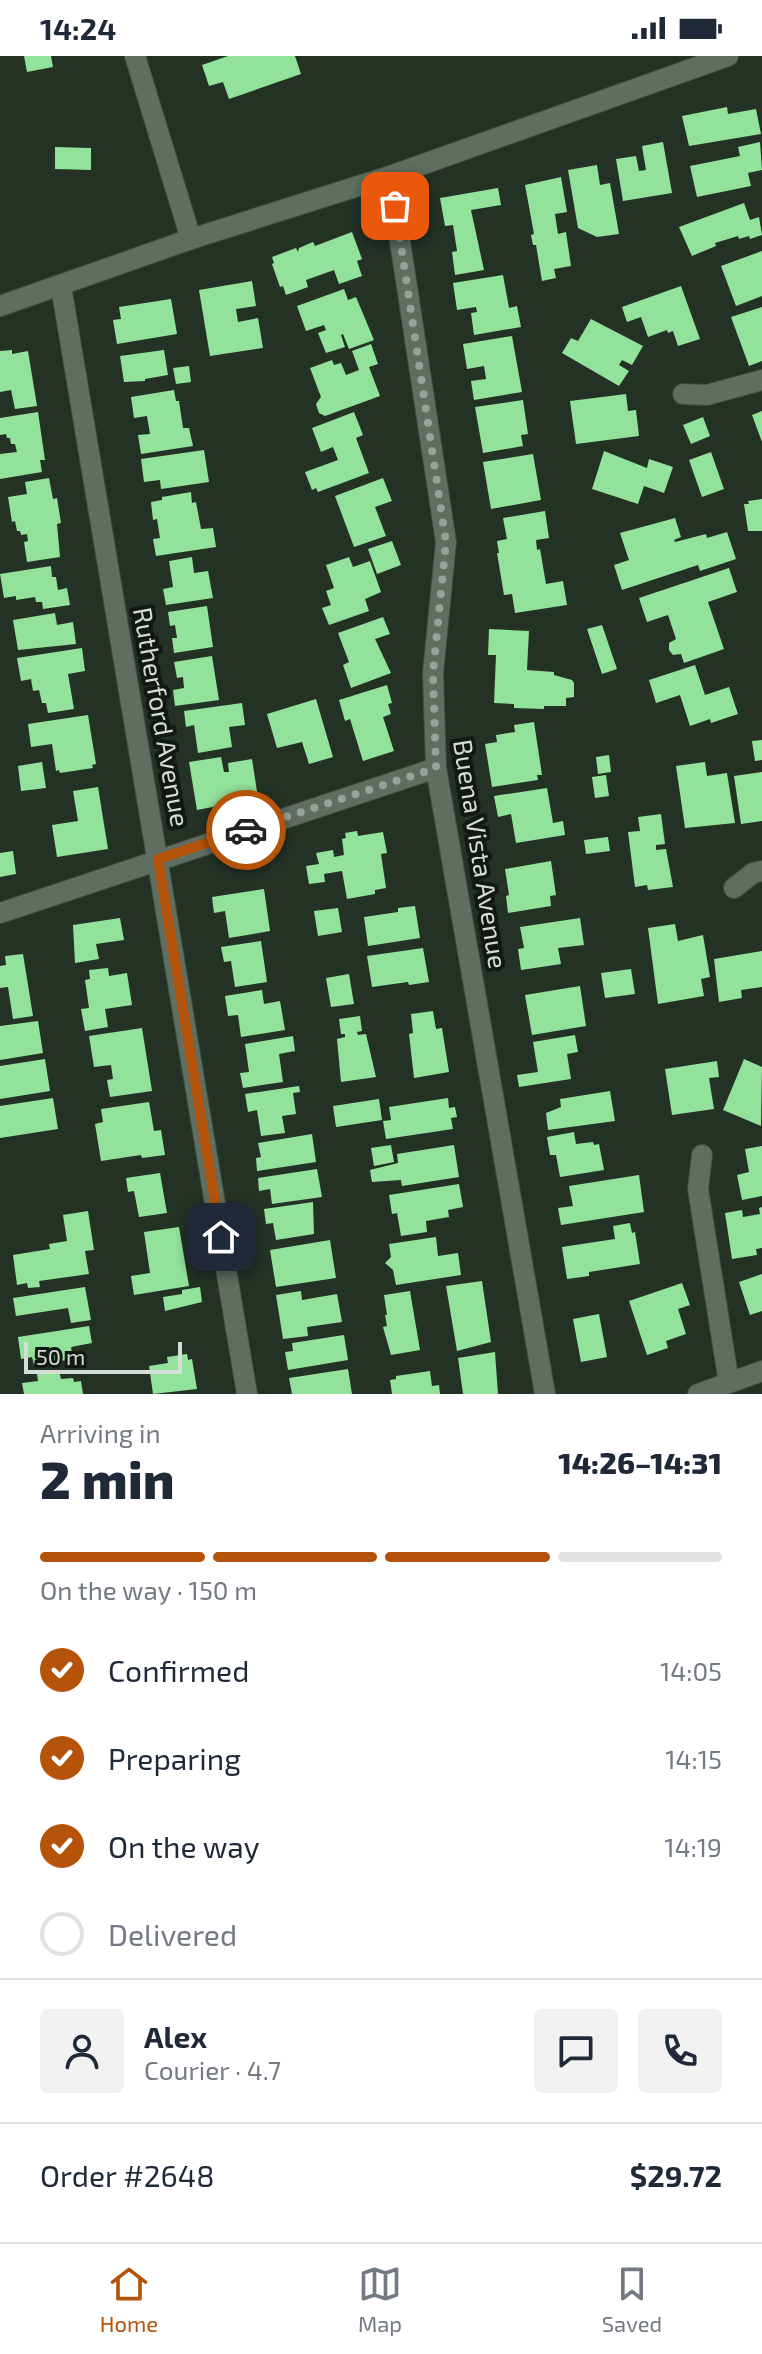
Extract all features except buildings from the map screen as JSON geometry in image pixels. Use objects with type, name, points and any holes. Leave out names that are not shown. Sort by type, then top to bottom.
[{"type":"street","points":[[135,56],[191,239]]},
{"type":"street","points":[[0,306],[191,239],[390,176],[728,56]]},
{"type":"street","name":"Buena Vista Avenue","points":[[390,176],[446,542],[433,673],[436,768],[545,1394]]},
{"type":"street","name":"Rutherford Avenue","points":[[61,286],[247,1394]]},
{"type":"street","points":[[683,394],[707,395],[762,380]]},
{"type":"street","points":[[0,913],[436,768]]},
{"type":"street","points":[[734,888],[753,873],[762,871]]},
{"type":"street","points":[[702,1155],[698,1189],[729,1383]]},
{"type":"street","points":[[698,1394],[762,1371]]},
{"type":"way so far","points":[[246,830],[436,768],[433,673],[446,542],[395,206]]},
{"type":"route","points":[[221,1237],[158,859],[246,830]]}]
